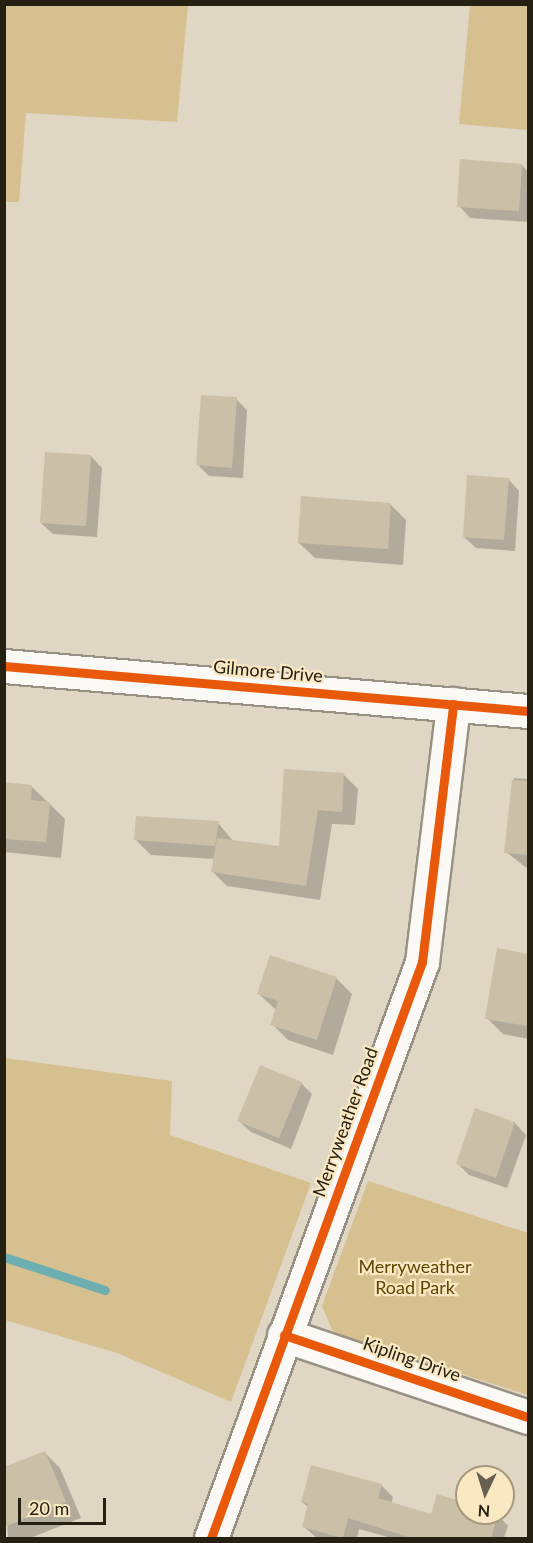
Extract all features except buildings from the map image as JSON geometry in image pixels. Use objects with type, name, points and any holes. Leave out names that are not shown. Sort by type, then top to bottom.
[{"type":"street","name":"Gilmore Drive","points":[[4,666],[528,711]]},
{"type":"street","name":"Merryweather Road","points":[[211,1539],[422,962],[453,704]]},
{"type":"street","name":"Kipling Drive","points":[[284,1335],[528,1417]]},
{"type":"green space","points":[[4,5],[188,5],[177,122],[26,113],[19,202],[5,202]]},
{"type":"green space","points":[[470,5],[528,5],[528,130],[459,124]]},
{"type":"green space","points":[[5,1058],[172,1081],[170,1135],[311,1183],[231,1402],[117,1353],[5,1320]]},
{"type":"green space","name":"Merryweather Road Park","points":[[368,1181],[528,1233],[528,1395],[334,1334],[322,1306]]},
{"type":"waterway","points":[[4,1257],[105,1290]]},
{"type":"cycle path","points":[[4,666],[528,711]]},
{"type":"cycle path","points":[[211,1538],[422,962],[453,704]]},
{"type":"cycle path","points":[[284,1335],[528,1417]]}]
